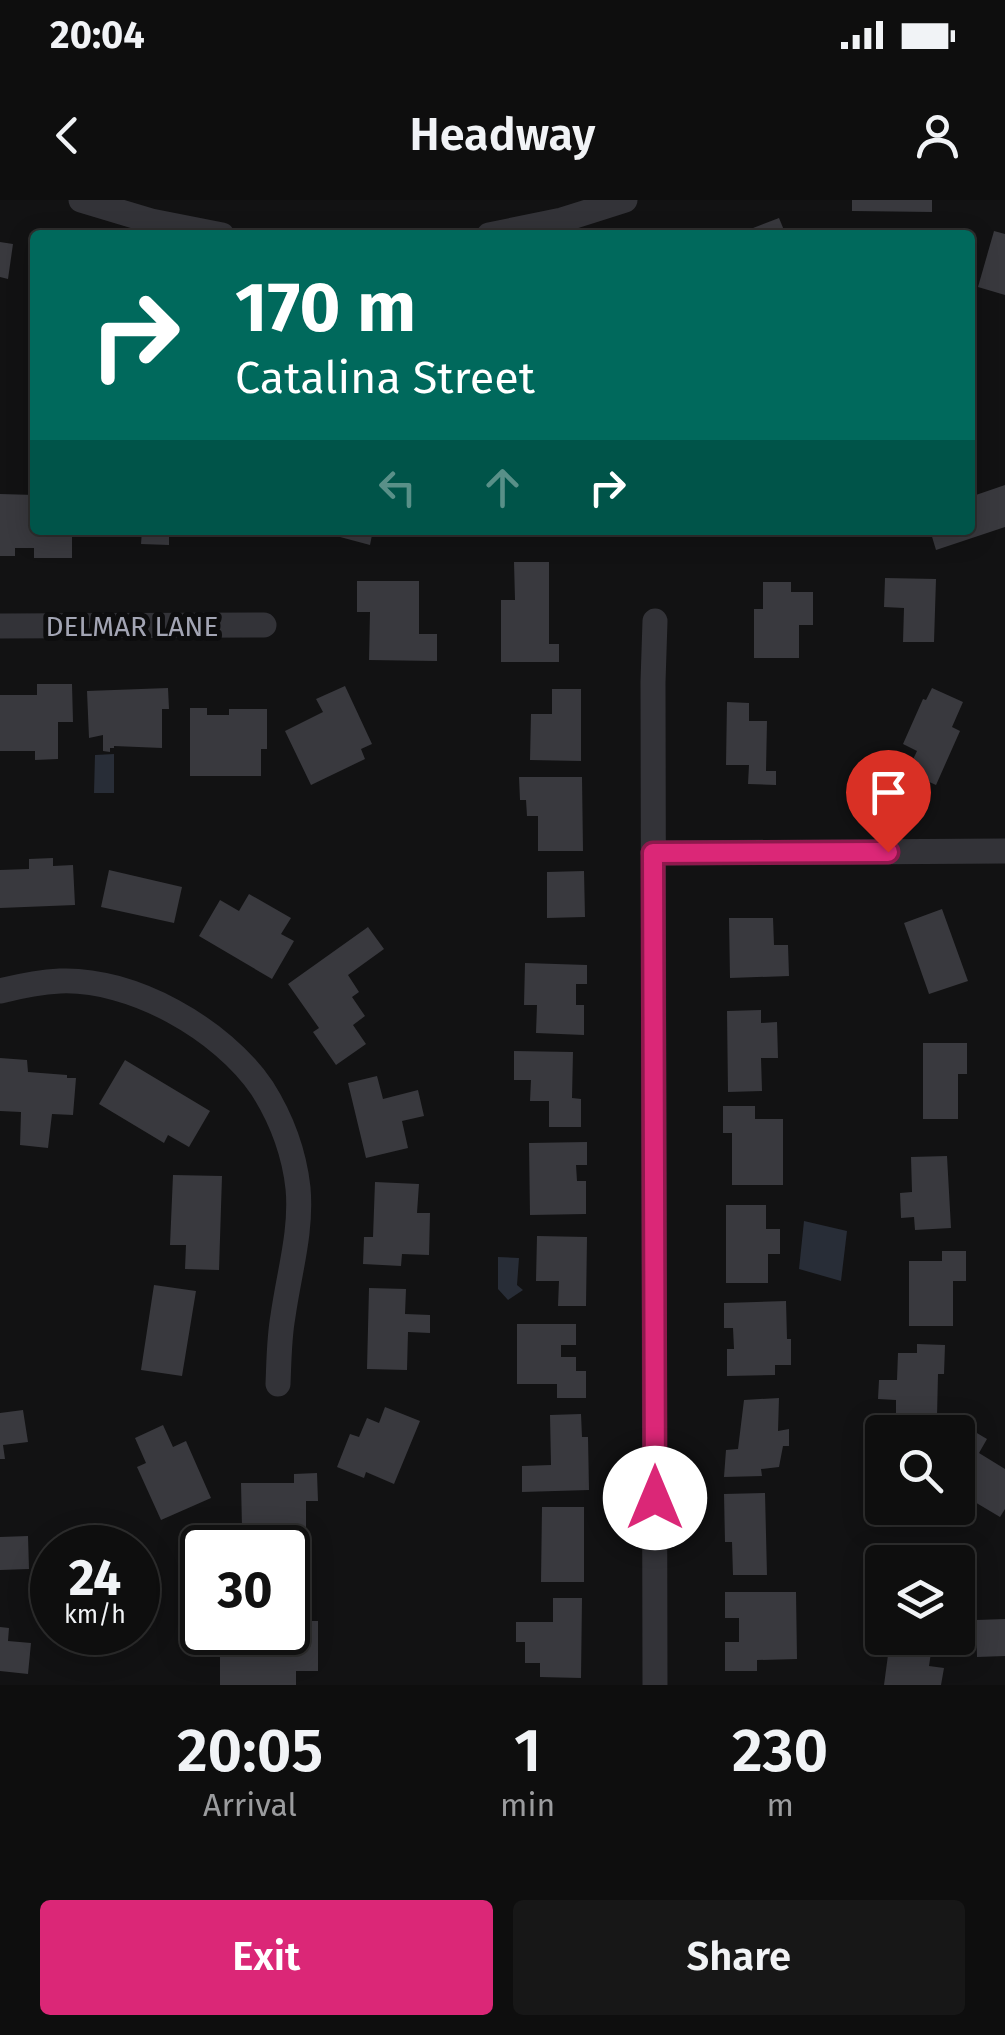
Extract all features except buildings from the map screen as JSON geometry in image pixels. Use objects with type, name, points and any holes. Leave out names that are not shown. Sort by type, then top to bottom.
[{"type":"street","points":[[82,200],[151,222],[195,230]]},
{"type":"street","points":[[513,230],[626,200]]},
{"type":"street","points":[[655,621],[655,1685]]},
{"type":"street","name":"DELMAR LANE","points":[[0,626],[264,625]]},
{"type":"street","points":[[653,853],[1005,852]]},
{"type":"street","points":[[0,991],[62,981],[106,986],[149,999],[213,1038],[261,1086],[289,1145],[298,1192],[298,1233],[283,1316],[278,1384]]},
{"type":"shaded area","points":[[114,754],[114,793],[94,793],[95,755]]},
{"type":"shaded area","points":[[804,1221],[847,1231],[841,1281],[799,1269]]},
{"type":"shaded area","points":[[498,1257],[519,1258],[517,1285],[523,1290],[508,1300],[498,1289]]},
{"type":"route","points":[[655,1498],[653,853],[888,852]]}]
